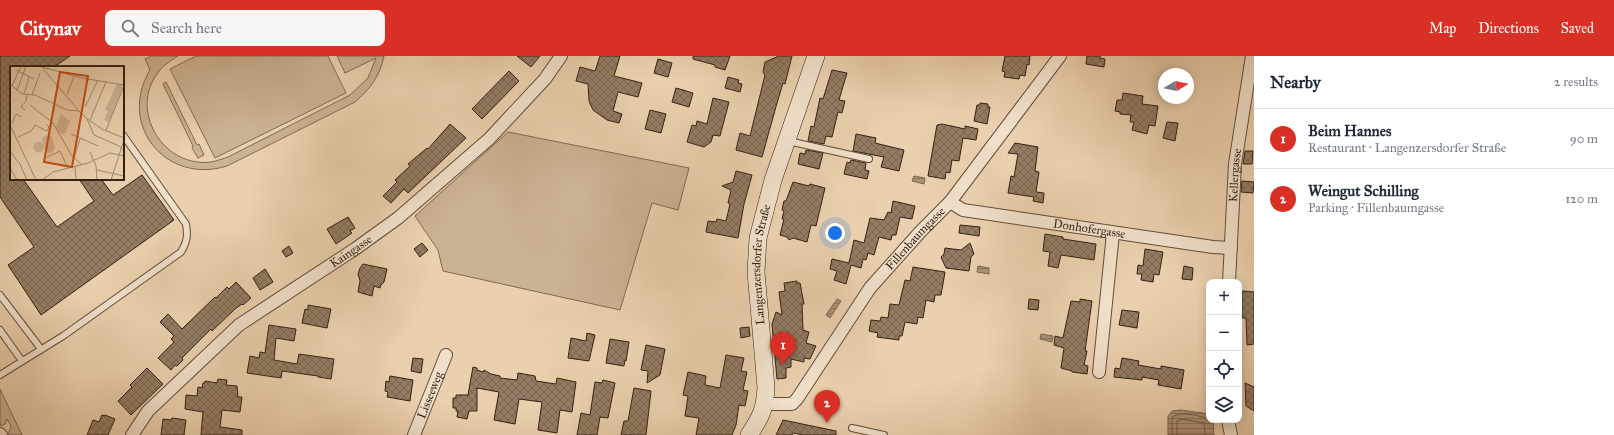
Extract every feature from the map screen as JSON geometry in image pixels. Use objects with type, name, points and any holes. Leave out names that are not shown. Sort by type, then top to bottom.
[{"type":"main road","name":"Langenzersdorfer Straße","points":[[749,435],[759,420],[766,404],[766,387],[757,293],[756,256],[758,238],[767,200],[816,56]]},
{"type":"street","name":"Kaingasse","points":[[132,435],[148,411],[239,325],[355,250],[398,218],[489,139],[545,79],[561,56]]},
{"type":"street","name":"Fillenbaumgasse","points":[[766,404],[792,404],[797,399],[870,288],[921,231],[950,202],[1060,56]]},
{"type":"street","name":"Kellergasse","points":[[1229,279],[1235,164],[1252,56]]},
{"type":"street","name":"Donhofergasse","points":[[950,202],[963,210],[1113,233],[1213,247],[1231,248]]},
{"type":"street","points":[[1099,372],[1113,233]]},
{"type":"street","name":"Lisseeweg","points":[[414,435],[446,356]]},
{"type":"street","points":[[1229,423],[1231,435]]},
{"type":"lane","points":[[0,375],[63,336],[181,252],[186,242],[188,233],[186,224],[124,136]]},
{"type":"lane","points":[[787,140],[869,159]]},
{"type":"lane","points":[[0,295],[41,350]]},
{"type":"lane","points":[[0,330],[22,362]]},
{"type":"lane","points":[[852,428],[884,435]]},
{"type":"shaded area","points":[[151,56],[178,56],[161,69],[150,87],[147,102],[148,116],[153,129],[161,141],[171,151],[184,158],[198,162],[206,162],[228,157],[350,95],[368,78],[376,58],[345,73],[337,56],[384,56],[380,70],[374,82],[355,102],[227,166],[205,170],[185,167],[167,158],[153,146],[144,130],[140,111],[141,91],[150,70],[145,59]]},
{"type":"shaded area","points":[[196,56],[328,56],[346,93],[215,158],[170,69]]},
{"type":"shaded area","points":[[166,82],[197,145],[199,144],[204,155],[198,158],[163,84]]},
{"type":"shaded area","points":[[508,132],[689,168],[678,210],[652,203],[620,310],[443,271],[438,250],[415,216]]},
{"type":"shaded area","points":[[0,389],[22,435],[8,435],[11,426],[7,419],[5,424],[1,426]]},
{"type":"water","points":[[914,176],[925,178],[924,184],[912,181]]},
{"type":"water","points":[[978,266],[989,268],[989,274],[977,272]]},
{"type":"water","points":[[837,299],[841,301],[830,318],[826,315]]},
{"type":"water","points":[[1041,334],[1053,336],[1052,342],[1040,339]]},
{"type":"water","points":[[1181,410],[1206,414],[1206,423],[1213,423],[1214,435],[1168,435],[1168,416],[1172,411]]},
{"type":"building","points":[[0,56],[70,56],[55,66],[10,66],[10,180],[24,180],[57,227],[94,201],[80,180],[102,180],[113,195],[142,175],[174,220],[41,315],[8,265],[34,247],[0,197]]},
{"type":"building","points":[[517,56],[540,56],[531,67]]},
{"type":"building","points":[[600,56],[620,56],[614,76],[642,83],[638,97],[618,92],[613,111],[622,114],[619,123],[607,120],[593,110],[589,101],[588,84],[576,81],[580,67],[595,71]]},
{"type":"building","points":[[693,56],[730,56],[725,70],[715,67],[715,65],[693,59]]},
{"type":"building","points":[[779,56],[792,56],[785,84],[783,83],[762,157],[736,150],[740,133],[750,136],[765,75],[763,72],[765,62]]},
{"type":"building","points":[[1005,56],[1030,56],[1029,65],[1027,64],[1025,76],[1020,75],[1019,79],[1004,77],[1005,72],[1002,71]]},
{"type":"building","points":[[1087,56],[1100,56],[1100,58],[1105,59],[1104,67],[1086,64]]},
{"type":"building","points":[[658,59],[672,63],[668,77],[654,73]]},
{"type":"building","points":[[832,70],[847,73],[839,100],[845,101],[842,113],[838,112],[832,137],[826,136],[824,144],[808,141],[811,126],[814,127],[820,98],[823,99]]},
{"type":"building","points":[[509,71],[519,81],[482,119],[472,109]]},
{"type":"building","points":[[728,77],[739,80],[738,83],[742,84],[740,92],[725,88]]},
{"type":"building","points":[[676,88],[693,93],[689,107],[672,102]]},
{"type":"building","points":[[1123,93],[1143,96],[1142,104],[1158,106],[1155,126],[1149,125],[1147,134],[1132,130],[1134,122],[1130,122],[1131,115],[1120,114],[1120,112],[1115,111],[1117,100],[1122,100]]},
{"type":"building","points":[[713,98],[729,102],[720,136],[713,135],[711,142],[704,147],[687,142],[692,125],[696,126],[697,121],[707,124]]},
{"type":"building","points":[[980,103],[988,104],[988,107],[990,107],[987,124],[974,121],[977,105],[980,105]]},
{"type":"building","points":[[650,110],[666,114],[661,133],[645,129]]},
{"type":"building","points":[[1167,122],[1178,123],[1175,141],[1163,138]]},
{"type":"building","points":[[450,124],[466,138],[408,193],[404,189],[391,203],[383,196],[397,182],[395,180],[410,166],[408,164],[427,148],[428,149]]},
{"type":"building","points":[[942,124],[965,129],[965,126],[978,129],[976,140],[963,138],[959,161],[952,160],[950,173],[946,172],[945,179],[928,176],[937,125]]},
{"type":"building","points":[[856,134],[876,138],[875,143],[904,150],[899,171],[881,167],[884,157],[853,151]]},
{"type":"building","points":[[1015,143],[1038,147],[1035,171],[1039,172],[1036,192],[1044,193],[1043,203],[1033,201],[1034,197],[1008,193],[1011,176],[1014,177],[1018,154],[1008,153]]},
{"type":"building","points":[[806,150],[823,153],[819,169],[798,164],[800,153],[805,154]]},
{"type":"building","points":[[1245,151],[1253,151],[1252,164],[1243,164]]},
{"type":"building","points":[[851,160],[866,163],[865,170],[869,171],[867,179],[844,174],[847,162],[850,163]]},
{"type":"building","points":[[736,171],[752,175],[744,204],[738,238],[706,232],[708,221],[716,222],[717,219],[726,221],[730,204],[728,203],[731,190],[722,186],[733,182]]},
{"type":"building","points":[[1242,181],[1254,182],[1253,193],[1241,192]]},
{"type":"building","points":[[793,182],[825,188],[816,226],[811,225],[807,242],[793,238],[789,240],[787,237],[780,235],[784,219],[782,219],[784,211],[782,210],[784,201],[786,201]]},
{"type":"building","points":[[893,201],[915,206],[912,219],[900,217],[896,235],[892,235],[891,240],[879,237],[874,255],[868,253],[866,260],[863,259],[861,268],[851,265],[846,284],[834,280],[837,271],[830,269],[832,259],[849,263],[854,240],[864,243],[870,218],[884,220],[888,212],[891,213]]},
{"type":"building","points":[[348,217],[355,228],[350,231],[352,233],[336,244],[327,229]]},
{"type":"building","points":[[960,225],[980,227],[979,236],[959,233]]},
{"type":"building","points":[[1045,234],[1063,237],[1063,239],[1096,244],[1094,260],[1061,255],[1058,268],[1048,266],[1050,252],[1043,251]]},
{"type":"building","points":[[422,243],[428,250],[420,257],[414,249]]},
{"type":"building","points":[[970,243],[974,254],[971,257],[969,271],[946,268],[941,257],[944,254],[945,248],[961,250]]},
{"type":"building","points":[[289,246],[293,253],[286,257],[282,251]]},
{"type":"building","points":[[1145,249],[1163,252],[1159,275],[1154,274],[1153,282],[1141,280],[1142,274],[1137,274],[1138,265],[1143,266]]},
{"type":"building","points":[[363,264],[387,269],[384,282],[380,288],[374,286],[372,296],[358,292],[360,281],[358,274]]},
{"type":"building","points":[[1184,266],[1193,268],[1192,280],[1182,279]]},
{"type":"building","points":[[913,267],[945,272],[941,295],[935,295],[934,302],[926,300],[923,318],[918,317],[917,324],[905,322],[902,336],[899,336],[899,340],[877,337],[878,333],[869,331],[871,320],[880,321],[881,317],[888,318],[890,304],[899,305],[905,280],[910,281]]},
{"type":"building","points":[[265,269],[273,282],[260,290],[253,278]]},
{"type":"building","points":[[797,281],[797,283],[800,283],[804,304],[802,304],[803,330],[809,332],[806,343],[816,346],[810,359],[804,358],[804,362],[791,359],[791,367],[786,368],[786,378],[777,379],[772,324],[776,312],[782,315],[779,292],[785,291],[784,283]]},
{"type":"building","points":[[236,282],[251,298],[243,305],[242,304],[235,309],[212,331],[211,329],[182,358],[183,360],[177,366],[175,365],[171,370],[158,358],[174,342],[171,339],[174,336],[160,322],[168,314],[182,329],[215,297],[216,298],[227,287],[229,289]]},
{"type":"building","points":[[1242,291],[1254,292],[1254,344],[1247,345],[1246,318],[1242,318]]},
{"type":"building","points":[[1029,299],[1039,300],[1038,310],[1028,309]]},
{"type":"building","points":[[1080,299],[1092,301],[1085,351],[1087,351],[1084,365],[1088,366],[1087,374],[1072,372],[1061,368],[1064,348],[1054,345],[1055,336],[1063,338],[1071,301],[1080,302]]},
{"type":"building","points":[[308,305],[331,309],[327,328],[302,323],[305,309],[308,310]]},
{"type":"building","points":[[1122,310],[1139,312],[1137,328],[1119,325]]},
{"type":"building","points":[[269,325],[296,329],[294,341],[276,338],[274,360],[297,364],[299,354],[334,359],[331,379],[282,371],[281,378],[247,373],[250,356],[259,358],[260,352],[265,353]]},
{"type":"building","points":[[749,327],[750,336],[741,338],[740,328]]},
{"type":"building","points":[[587,333],[595,335],[589,361],[568,358],[571,338],[586,341]]},
{"type":"building","points":[[610,339],[629,342],[624,366],[606,363]]},
{"type":"building","points":[[646,345],[665,349],[660,375],[647,383],[648,371],[641,370]]},
{"type":"building","points":[[726,355],[744,358],[741,371],[747,372],[743,390],[748,391],[745,406],[739,405],[736,425],[732,435],[696,435],[699,418],[685,416],[688,396],[683,395],[688,372],[706,376],[705,385],[720,388]]},
{"type":"building","points":[[413,358],[423,359],[421,373],[411,371]]},
{"type":"building","points":[[1122,358],[1139,361],[1138,365],[1161,369],[1161,366],[1184,370],[1181,389],[1158,385],[1159,380],[1142,377],[1142,380],[1114,377],[1115,368],[1120,369]]},
{"type":"building","points":[[473,367],[483,372],[484,370],[491,374],[500,376],[500,378],[517,380],[518,373],[535,376],[536,381],[556,384],[557,378],[576,382],[572,412],[560,410],[557,433],[538,430],[542,402],[519,399],[515,424],[494,420],[499,392],[477,388],[477,411],[469,411],[467,419],[457,417],[458,411],[456,411],[456,408],[453,408],[453,398],[456,398],[456,395],[468,395]]},
{"type":"building","points":[[147,368],[163,384],[131,415],[118,401],[132,387],[130,385]]},
{"type":"building","points":[[390,376],[413,380],[410,401],[387,397],[388,392],[385,391],[386,381],[389,382]]},
{"type":"building","points":[[218,379],[227,380],[226,385],[237,386],[238,397],[242,397],[240,412],[222,410],[220,427],[242,430],[242,435],[201,435],[203,412],[185,409],[186,395],[197,396],[198,387],[202,388],[205,381],[217,383]]},
{"type":"building","points":[[603,380],[615,383],[608,418],[600,417],[597,435],[577,435],[581,413],[590,415],[595,382],[602,383]]},
{"type":"building","points":[[1245,383],[1254,387],[1254,411],[1246,406]]},
{"type":"building","points":[[634,388],[651,391],[646,435],[621,435],[624,421],[628,421]]},
{"type":"building","points":[[102,415],[115,419],[108,435],[87,435],[93,420],[99,422]]},
{"type":"building","points":[[172,418],[186,420],[184,435],[161,435],[163,419],[171,420]]},
{"type":"building","points":[[783,420],[836,431],[836,435],[803,435],[793,433],[792,435],[776,435]]},
{"type":"place","name":"Beim Hannes","points":[[783,365]]},
{"type":"place","name":"Weingut Schilling","points":[[827,423]]}]
